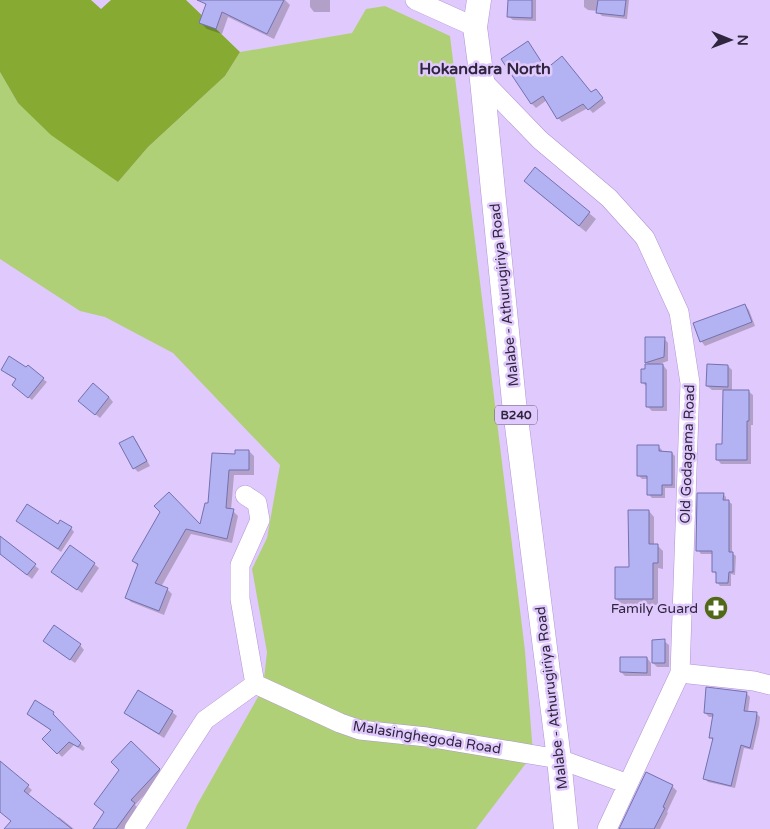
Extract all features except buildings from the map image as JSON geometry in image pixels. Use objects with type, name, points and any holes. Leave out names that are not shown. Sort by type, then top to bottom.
[{"type":"main road","name":"Malabe - Athurugiriya Road","points":[[480,0],[475,28],[482,80],[514,402],[559,758],[566,829]]},
{"type":"street","points":[[414,0],[475,28]]},
{"type":"street","name":"Old Godagama Road","points":[[482,80],[540,140],[609,198],[645,238],[679,312],[690,383],[680,673],[607,829]]},
{"type":"street","points":[[134,829],[205,720],[255,684],[240,599],[240,565],[260,520],[257,503],[245,495]]},
{"type":"street","points":[[680,673],[754,681],[770,685]]},
{"type":"street","name":"Malasinghegoda Road","points":[[255,684],[340,723],[360,730],[427,737],[559,758],[628,784]]},
{"type":"green space","points":[[0,0],[91,0],[101,9],[111,0],[186,0],[240,52],[225,76],[148,147],[118,182],[51,135],[18,103],[0,72]]},
{"type":"green space","points":[[385,6],[450,36],[525,651],[533,754],[476,829],[186,829],[197,805],[263,688],[267,652],[252,569],[267,538],[280,465],[173,353],[105,317],[80,311],[0,259],[0,72],[18,103],[118,182],[148,147],[225,76],[240,52],[352,33],[366,9]]},
{"type":"place","name":"Family Guard","points":[[716,608]]},
{"type":"district","name":"Hokandara North","points":[[485,68]]}]
